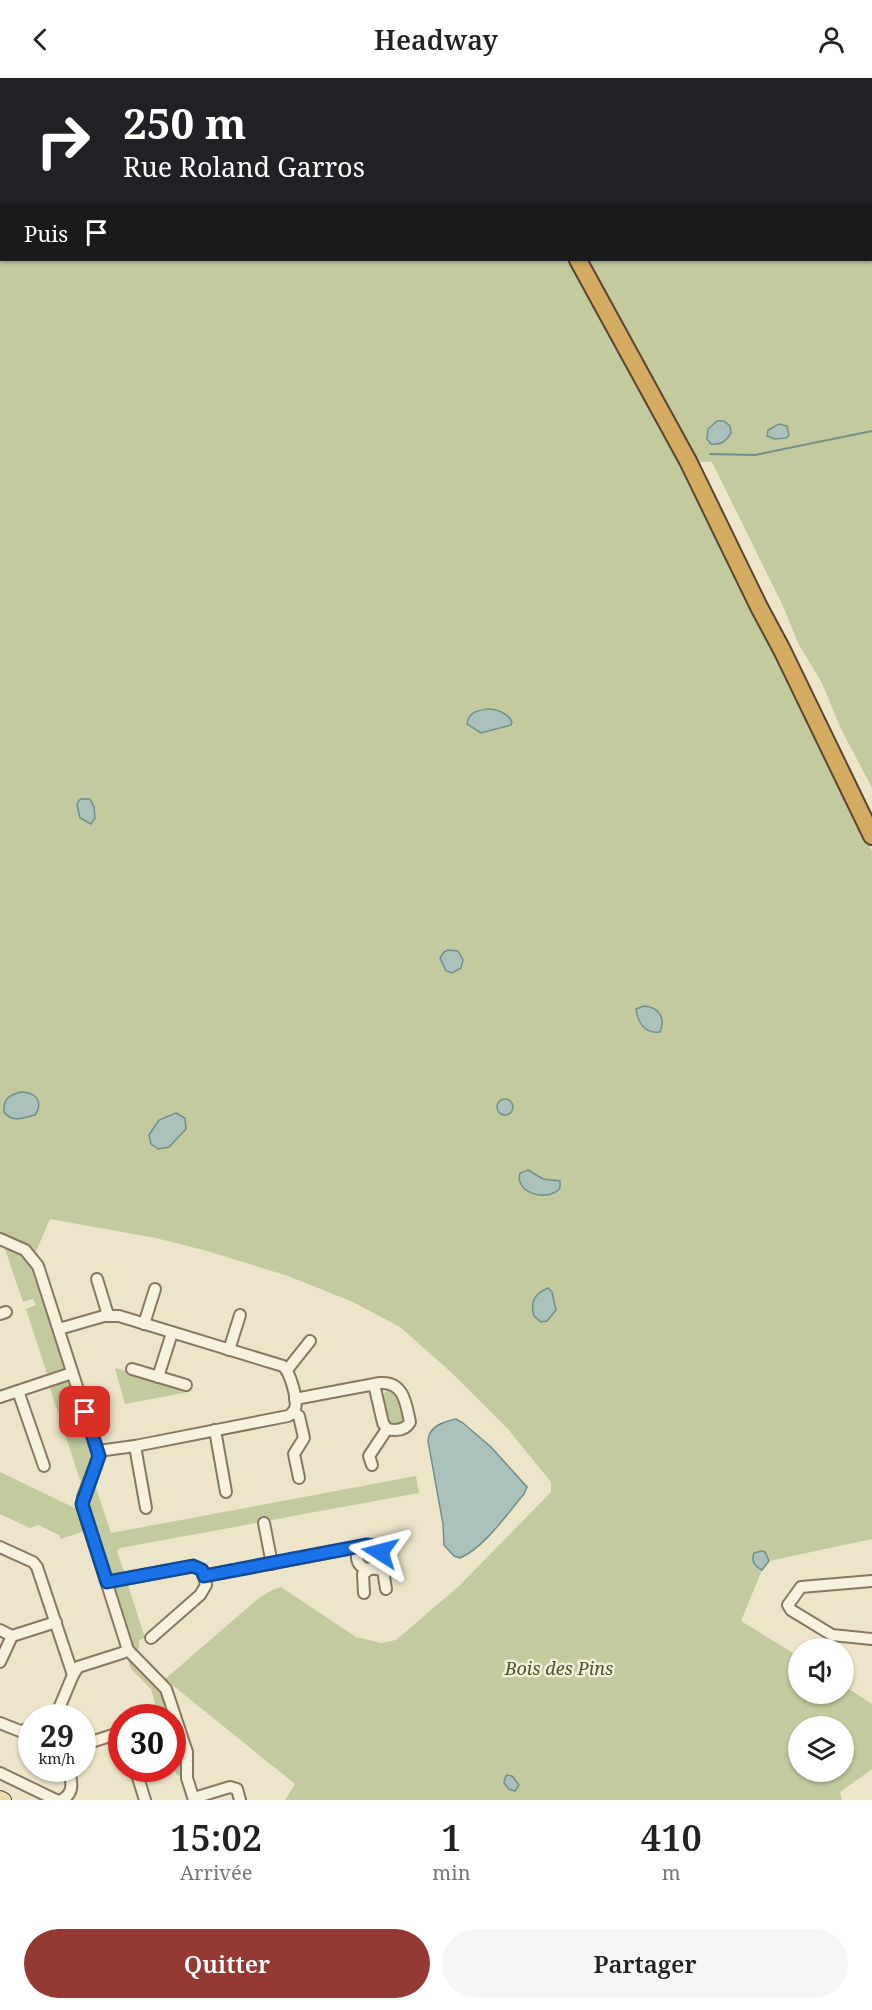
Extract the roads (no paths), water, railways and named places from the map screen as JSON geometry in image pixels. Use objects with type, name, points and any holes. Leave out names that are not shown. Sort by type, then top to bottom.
[{"type":"highway","points":[[579,261],[688,461],[872,836]]},
{"type":"highway","points":[[589,261],[698,462],[872,817]]},
{"type":"main road","points":[[0,1798],[4,1800]]},
{"type":"street","points":[[0,1239],[25,1250],[36,1262],[98,1450],[99,1458],[82,1504],[128,1650],[165,1689],[187,1752],[187,1778],[194,1799],[230,1786],[237,1789],[240,1800]]},
{"type":"street","points":[[97,1279],[108,1315]]},
{"type":"street","points":[[144,1324],[154,1289]]},
{"type":"street","points":[[59,1329],[108,1315],[283,1366],[287,1370],[296,1406],[288,1416],[135,1446],[98,1450]]},
{"type":"street","points":[[229,1350],[240,1315]]},
{"type":"street","points":[[158,1377],[172,1333]]},
{"type":"street","points":[[287,1370],[310,1341]]},
{"type":"street","points":[[132,1369],[186,1385]]},
{"type":"street","points":[[0,1396],[72,1373]]},
{"type":"street","points":[[295,1399],[384,1382],[391,1384],[397,1387],[404,1397],[410,1422],[403,1429],[387,1429]]},
{"type":"street","points":[[374,1384],[383,1424],[387,1429]]},
{"type":"street","points":[[18,1391],[44,1466]]},
{"type":"street","points":[[293,1412],[299,1416],[304,1438],[294,1454],[299,1478]]},
{"type":"street","points":[[372,1465],[369,1456],[387,1429]]},
{"type":"street","points":[[215,1430],[226,1492]]},
{"type":"street","points":[[135,1446],[146,1508]]},
{"type":"street","points":[[264,1523],[272,1564]]},
{"type":"street","points":[[204,1576],[371,1545],[378,1548],[381,1556],[386,1589]]},
{"type":"street","points":[[363,1546],[358,1553],[358,1561],[364,1567],[371,1568]]},
{"type":"street","points":[[0,1547],[33,1562],[37,1567],[73,1675]]},
{"type":"street","points":[[107,1582],[193,1566],[202,1570],[206,1586],[200,1595],[151,1638]]},
{"type":"street","points":[[364,1593],[361,1577],[365,1571],[382,1566]]},
{"type":"street","points":[[872,1581],[801,1587],[788,1605],[791,1611],[827,1633],[835,1636],[872,1639]]},
{"type":"street","points":[[0,1630],[12,1636],[56,1622]]},
{"type":"street","points":[[0,1662],[12,1636]]},
{"type":"street","points":[[61,1704],[78,1667],[128,1650]]},
{"type":"street","points":[[0,1722],[18,1730]]},
{"type":"street","points":[[0,1773],[56,1800]]},
{"type":"street","points":[[61,1800],[68,1796],[71,1782]]},
{"type":"street","points":[[139,1782],[145,1800]]},
{"type":"water","points":[[717,421],[724,421],[730,426],[731,433],[723,442],[711,444],[707,439],[708,429]]},
{"type":"water","points":[[779,424],[787,426],[789,435],[786,438],[775,439],[767,436],[768,430]]},
{"type":"water","points":[[487,709],[505,714],[512,722],[511,725],[481,733],[467,724],[469,717],[474,713]]},
{"type":"water","points":[[82,799],[90,799],[94,807],[95,818],[91,824],[80,818],[77,805]]},
{"type":"water","points":[[448,950],[458,951],[463,960],[461,968],[452,973],[446,971],[440,958]]},
{"type":"water","points":[[644,1006],[660,1014],[662,1027],[660,1032],[646,1029],[638,1019],[636,1009]]},
{"type":"water","points":[[21,1092],[31,1094],[37,1099],[38,1110],[35,1115],[18,1119],[11,1118],[4,1112],[6,1101],[10,1096]]},
{"type":"water","points":[[505,1099],[511,1101],[513,1107],[511,1113],[505,1115],[499,1113],[497,1107],[499,1101]]},
{"type":"water","points":[[176,1113],[185,1118],[186,1129],[169,1147],[158,1149],[151,1144],[149,1135],[159,1120]]},
{"type":"water","points":[[528,1170],[543,1179],[560,1181],[560,1188],[548,1195],[533,1194],[522,1186],[520,1180],[520,1173]]},
{"type":"water","points":[[548,1288],[552,1292],[556,1310],[547,1321],[541,1322],[534,1316],[533,1303],[539,1293]]},
{"type":"water","points":[[456,1419],[491,1447],[527,1487],[524,1494],[486,1538],[460,1558],[454,1556],[444,1545],[443,1524],[428,1441],[434,1428]]},
{"type":"water","points":[[765,1552],[769,1561],[762,1570],[753,1561],[754,1553]]},
{"type":"water","points":[[507,1775],[512,1776],[519,1785],[515,1791],[509,1789],[504,1783]]},
{"type":"waterway","points":[[710,454],[755,455],[872,431]]},
{"type":"park label","name":"Bois des Pins","points":[[559,1669]]}]
